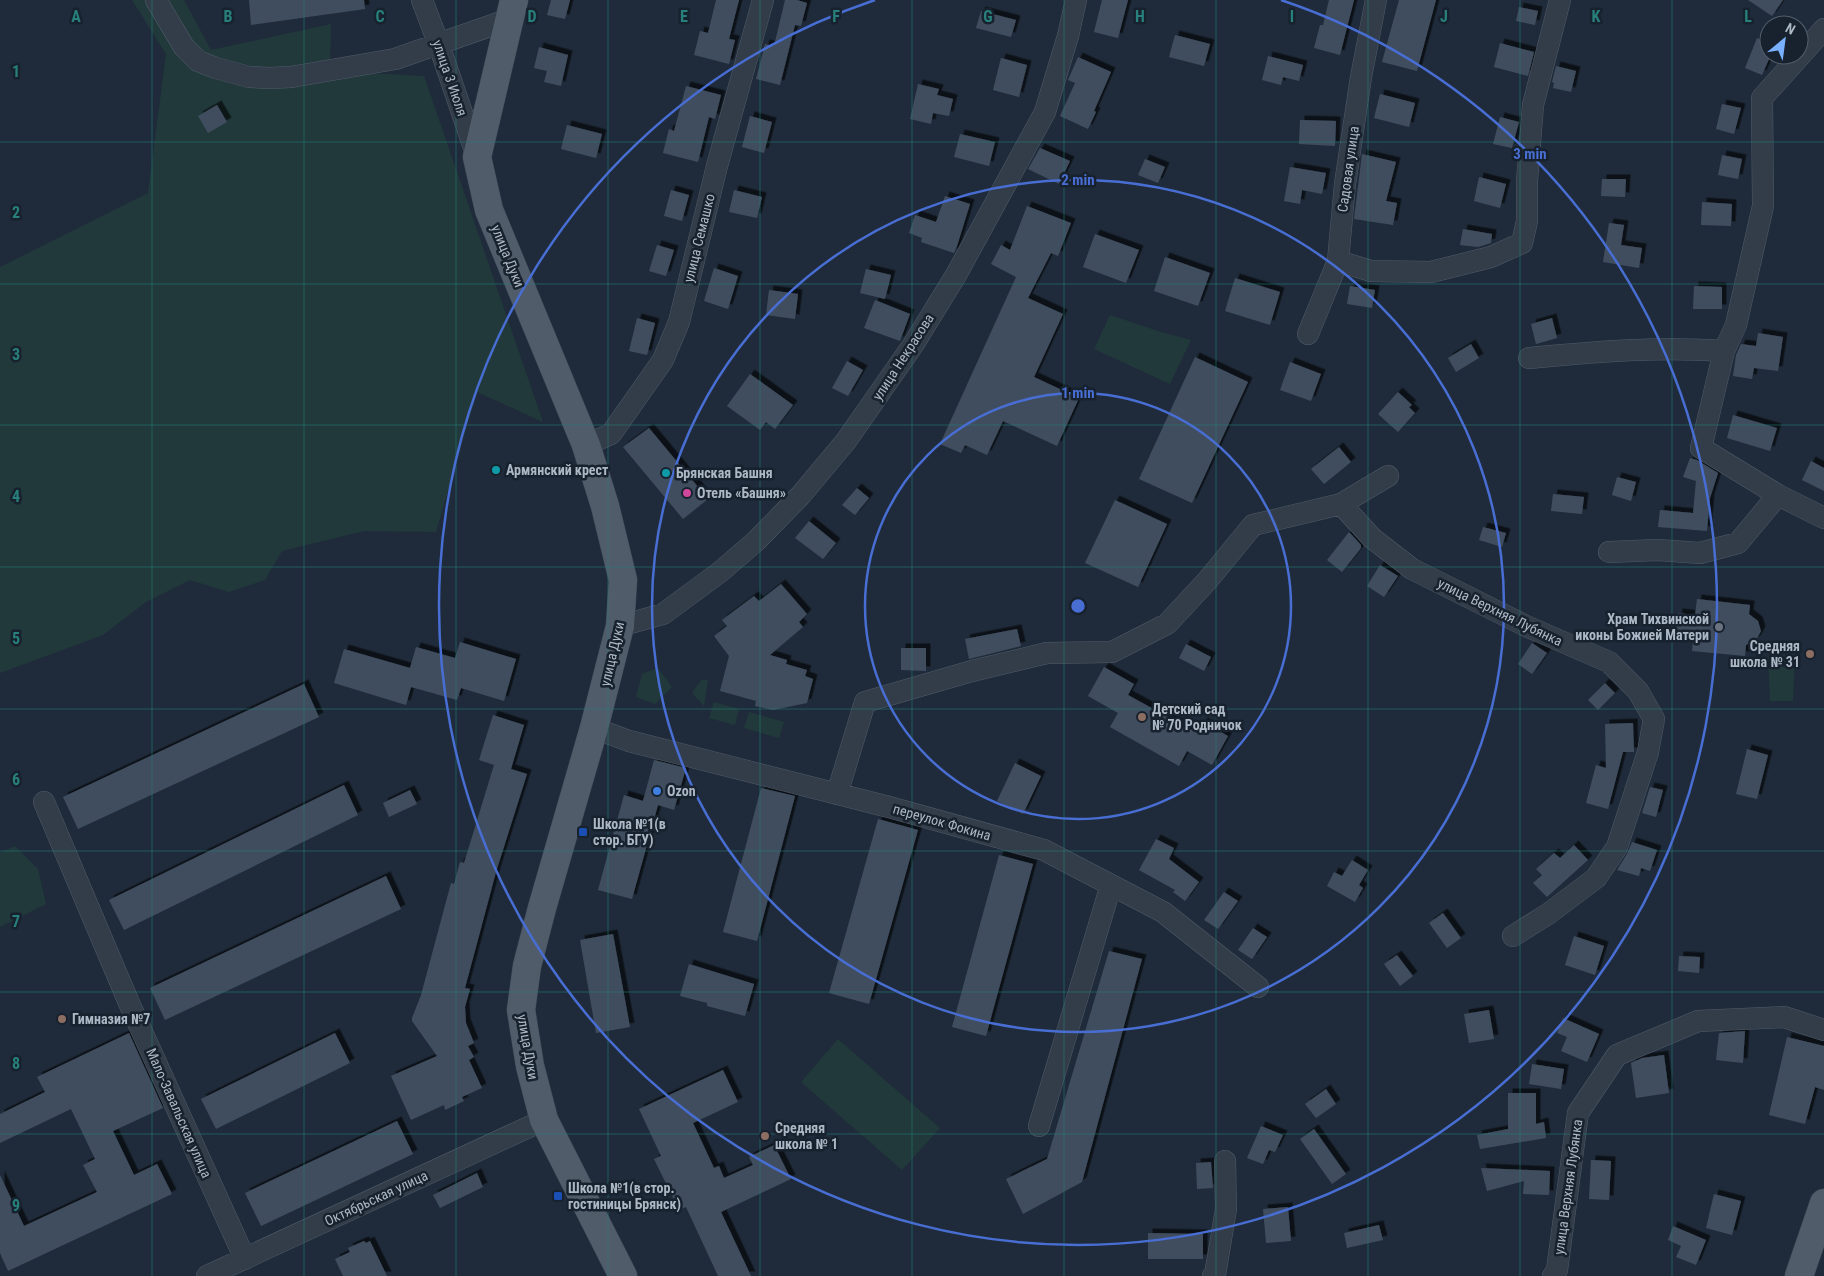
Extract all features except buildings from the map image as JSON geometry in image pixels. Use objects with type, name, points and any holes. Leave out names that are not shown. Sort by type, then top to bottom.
[{"type":"main road","name":"улица Дуки","points":[[512,10],[477,158],[489,210],[586,445],[606,506],[623,580],[620,626],[594,728],[527,966],[521,1010],[530,1066],[544,1120],[624,1276]]},
{"type":"main road","points":[[1799,1276],[1824,1203]]},
{"type":"street","points":[[156,0],[184,47],[198,60],[216,68],[250,77],[270,78],[395,59],[439,45],[512,10]]},
{"type":"street","name":"улица 3 Июля","points":[[422,0],[477,158]]},
{"type":"street","name":"улица Семашко","points":[[586,445],[611,434],[663,360],[679,322],[717,166],[763,0]]},
{"type":"street","name":"улица Некрасова","points":[[620,626],[663,614],[720,572],[756,541],[800,496],[846,441],[912,345],[956,275],[1045,112],[1068,36],[1076,0]]},
{"type":"street","name":"Садовая улица","points":[[1308,334],[1338,261],[1344,184],[1376,0]]},
{"type":"street","points":[[1338,261],[1370,271],[1431,272],[1491,257],[1522,243],[1527,221],[1527,181],[1533,105],[1560,0]]},
{"type":"street","points":[[1824,29],[1762,98],[1763,206],[1736,325],[1724,351],[1701,448],[1778,495],[1824,518]]},
{"type":"street","points":[[1529,358],[1619,350],[1692,348],[1724,351]]},
{"type":"street","points":[[837,794],[864,702],[972,671],[1047,653],[1112,652],[1167,624],[1207,582],[1253,526],[1341,504],[1388,476]]},
{"type":"street","points":[[1608,552],[1658,550],[1700,553],[1738,543],[1778,495]]},
{"type":"street","name":"улица Верхняя Лубянка","points":[[1341,504],[1372,538],[1412,569],[1526,626],[1609,662],[1638,691],[1654,719],[1648,752],[1617,847],[1596,878],[1548,914],[1513,936]]},
{"type":"street","name":"переулок Фокина","points":[[594,728],[630,741],[898,809],[1044,850],[1163,912],[1258,987]]},
{"type":"street","name":"Мало-Завальская улица","points":[[44,802],[129,1003],[245,1259]]},
{"type":"street","points":[[1039,1126],[1111,885]]},
{"type":"street","name":"улица Верхняя Лубянка","points":[[1553,1276],[1557,1270],[1578,1113],[1617,1055],[1698,1021],[1784,1017],[1824,1030]]},
{"type":"street","name":"Октябрьская улица","points":[[207,1276],[544,1120]]},
{"type":"street","points":[[1213,1276],[1215,1275],[1226,1209],[1226,1161]]},
{"type":"green space","points":[[132,0],[184,0],[211,50],[331,24],[330,71],[424,76],[543,422],[477,392],[436,532],[364,531],[282,551],[265,580],[229,592],[190,580],[146,602],[103,635],[0,673],[0,267],[148,193],[166,54]]},
{"type":"green space","points":[[1110,315],[1191,340],[1170,384],[1094,349]]},
{"type":"green space","points":[[1795,654],[1793,701],[1770,701],[1768,657]]},
{"type":"green space","points":[[658,668],[672,687],[655,704],[636,697],[642,674]]},
{"type":"green space","points":[[701,680],[708,680],[704,706],[692,693]]},
{"type":"green space","points":[[714,702],[739,709],[735,725],[709,718]]},
{"type":"green space","points":[[749,712],[784,722],[779,738],[744,728]]},
{"type":"green space","points":[[15,846],[38,869],[46,904],[0,927],[0,853]]},
{"type":"green space","points":[[838,1039],[940,1128],[902,1170],[801,1082]]},
{"type":"place","name":"Армянский крест","points":[[496,470]]},
{"type":"place","name":"Брянская Башня","points":[[666,473]]},
{"type":"place","name":"Отель «Башня»","points":[[687,493]]},
{"type":"place","name":"Храм Тихвинской иконы Божией Матери","points":[[1719,627]]},
{"type":"place","name":"Средняя школа № 31","points":[[1810,654]]},
{"type":"place","name":"Детский сад № 70 Родничок","points":[[1142,717]]},
{"type":"place","name":"Ozon","points":[[657,791]]},
{"type":"place","name":"Школа №1(в стор. БГУ)","points":[[583,832]]},
{"type":"place","name":"Гимназия №7","points":[[62,1019]]},
{"type":"place","name":"Средняя школа № 1","points":[[765,1136]]},
{"type":"place","name":"Школа №1(в стор. гостиницы Брянск)","points":[[558,1196]]}]
